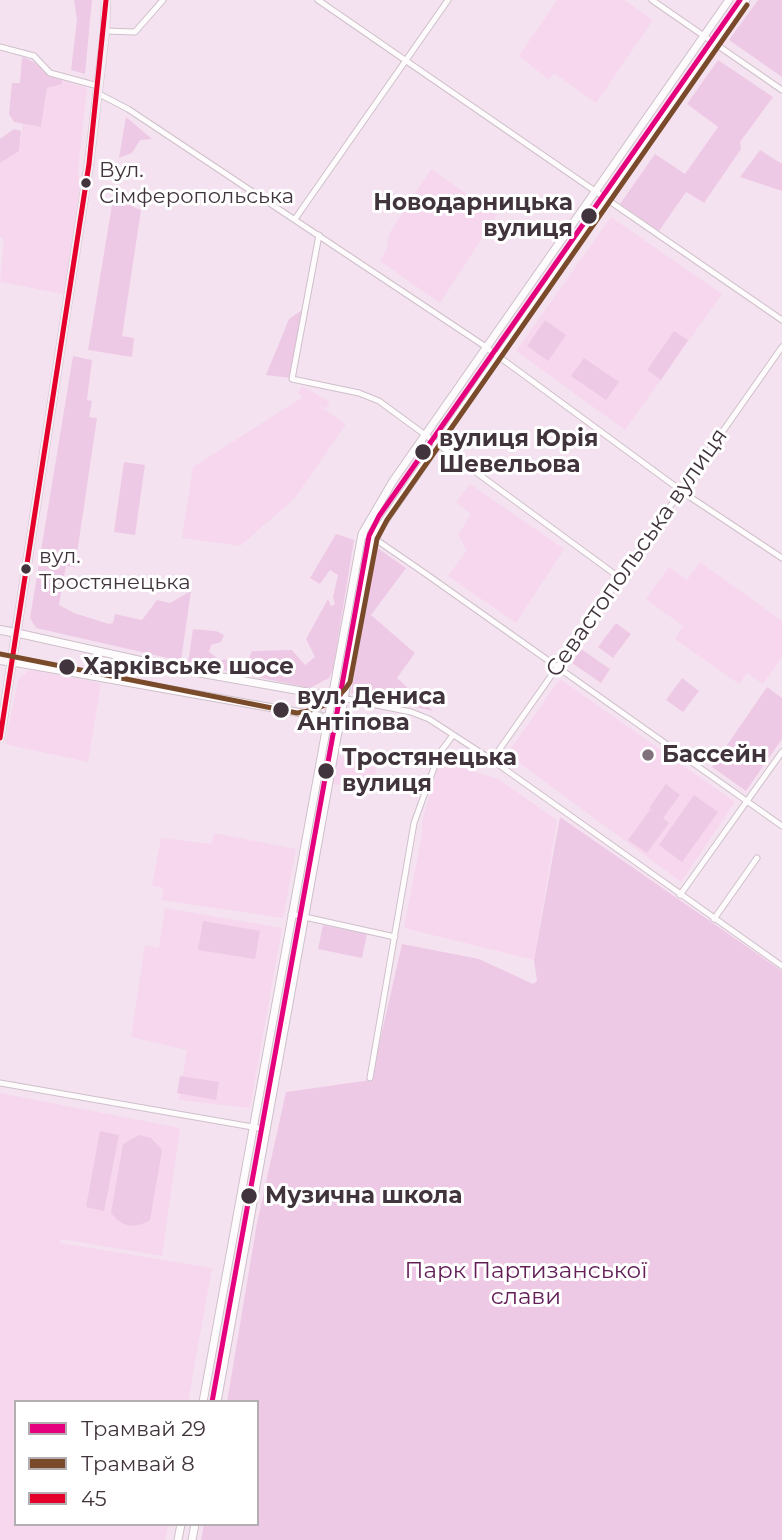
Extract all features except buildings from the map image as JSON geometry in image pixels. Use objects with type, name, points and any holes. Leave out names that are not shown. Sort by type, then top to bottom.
[{"type":"main road","points":[[0,738],[99,90],[106,0]]},
{"type":"main road","points":[[0,630],[17,633]]},
{"type":"main road","points":[[0,660],[13,662]]},
{"type":"street","points":[[105,32],[135,32],[163,0]]},
{"type":"street","points":[[318,0],[782,320]]},
{"type":"street","points":[[295,219],[448,0]]},
{"type":"street","points":[[652,0],[782,89]]},
{"type":"street","points":[[203,1400],[362,534],[370,516],[729,0]]},
{"type":"street","points":[[217,1400],[302,917],[373,538],[435,444],[746,0]]},
{"type":"street","points":[[0,47],[34,55],[50,72],[99,90],[487,348],[680,489],[782,558]]},
{"type":"street","points":[[319,235],[292,379],[359,393],[379,401],[620,578]]},
{"type":"street","name":"Севастопольська вулиця","points":[[492,760],[782,347]]},
{"type":"street","points":[[362,534],[373,538],[782,826]]},
{"type":"street","points":[[17,633],[183,670],[411,712],[492,760],[782,966]]},
{"type":"street","points":[[13,662],[338,720]]},
{"type":"street","points":[[370,1078],[414,823],[439,754],[453,735]]},
{"type":"street","points":[[680,895],[782,752]]},
{"type":"street","points":[[715,919],[757,858]]},
{"type":"street","points":[[291,914],[395,937]]},
{"type":"street","points":[[0,1083],[264,1129]]},
{"type":"shaded area","points":[[557,0],[624,0],[653,20],[596,103],[554,73],[549,80],[519,56]]},
{"type":"shaded area","points":[[62,80],[87,88],[78,169],[80,188],[64,294],[0,282],[4,240],[0,236],[0,163],[19,151],[23,123],[41,127],[47,88],[62,84]]},
{"type":"shaded area","points":[[431,169],[497,215],[440,303],[380,261],[387,248],[389,234]]},
{"type":"shaded area","points":[[611,217],[722,294],[625,430],[516,351]]},
{"type":"shaded area","points":[[302,386],[330,402],[326,409],[313,402],[346,424],[295,498],[240,546],[182,538],[193,467],[303,397],[298,393]]},
{"type":"shaded area","points":[[470,484],[564,549],[516,623],[448,576],[467,550],[458,535],[471,514],[456,502]]},
{"type":"shaded area","points":[[700,562],[782,621],[782,657],[763,684],[747,673],[739,684],[675,639],[683,626],[646,599],[669,567],[687,580]]},
{"type":"shaded area","points":[[29,670],[101,683],[88,762],[5,744],[18,680]]},
{"type":"shaded area","points":[[560,679],[735,802],[681,882],[507,754]]},
{"type":"shaded area","points":[[334,755],[377,764],[372,792],[329,783]]},
{"type":"shaded area","points":[[440,761],[498,779],[557,820],[534,960],[404,928],[422,835],[422,821]]},
{"type":"shaded area","points":[[214,833],[296,849],[283,918],[161,900],[164,889],[152,885],[161,838],[211,844]]},
{"type":"shaded area","points":[[165,908],[282,928],[250,1108],[179,1100],[187,1050],[131,1037],[145,945],[159,948]]},
{"type":"shaded area","points":[[0,1093],[180,1128],[162,1256],[61,1239],[60,1243],[212,1268],[188,1400],[14,1400],[14,1526],[168,1526],[165,1540],[0,1540]]},
{"type":"green space","points":[[74,0],[92,0],[85,74],[71,70],[77,20]]},
{"type":"green space","points":[[758,0],[782,0],[782,77],[729,40]]},
{"type":"green space","points":[[22,57],[62,80],[62,84],[47,88],[41,127],[14,122],[9,114],[12,83],[20,83]]},
{"type":"green space","points":[[718,60],[773,97],[740,142],[741,149],[704,203],[686,192],[659,231],[620,204],[655,154],[685,174],[718,127],[687,104]]},
{"type":"green space","points":[[126,117],[152,139],[140,140],[132,153],[119,158]]},
{"type":"green space","points":[[14,129],[21,131],[19,151],[0,163],[0,139]]},
{"type":"green space","points":[[760,150],[782,164],[782,191],[740,177]]},
{"type":"green space","points":[[114,193],[134,197],[133,207],[141,210],[122,336],[134,338],[132,357],[88,350]]},
{"type":"green space","points":[[302,310],[291,378],[266,375],[289,319]]},
{"type":"green space","points":[[545,320],[566,335],[548,361],[527,346]]},
{"type":"green space","points":[[674,331],[688,340],[661,380],[647,370]]},
{"type":"green space","points":[[73,356],[92,360],[87,400],[92,401],[89,417],[97,418],[75,567],[66,566],[59,605],[74,613],[109,624],[113,623],[115,614],[142,620],[157,600],[170,603],[191,591],[181,661],[36,628],[30,618]]},
{"type":"green space","points":[[584,358],[619,382],[606,400],[571,376]]},
{"type":"green space","points":[[124,462],[145,465],[135,535],[114,532]]},
{"type":"green space","points":[[336,534],[354,540],[333,669],[329,678],[310,688],[188,663],[193,629],[216,631],[224,635],[221,642],[211,645],[209,652],[220,660],[249,658],[252,651],[292,650],[305,665],[315,657],[306,639],[328,599],[331,606],[335,604],[333,597],[338,575],[330,570],[320,584],[310,578]]},
{"type":"green space","points":[[376,547],[406,568],[371,615],[415,653],[397,678],[433,711],[351,693]]},
{"type":"green space","points":[[616,623],[631,634],[613,658],[598,647]]},
{"type":"green space","points":[[581,649],[610,669],[601,683],[572,663]]},
{"type":"green space","points":[[682,678],[699,691],[683,712],[666,700]]},
{"type":"green space","points":[[767,687],[782,698],[782,739],[746,791],[712,767]]},
{"type":"green space","points":[[666,784],[680,795],[663,818],[669,823],[647,853],[628,840],[650,810],[654,812],[649,808]]},
{"type":"green space","points":[[694,795],[718,812],[682,862],[659,845]]},
{"type":"green space","name":"Парк Партизанської слави","points":[[560,817],[782,971],[782,1540],[201,1540],[204,1526],[259,1526],[259,1400],[227,1400],[257,1223],[286,1092],[371,1080],[402,944],[479,959],[533,984],[537,981],[534,960]]},
{"type":"green space","points":[[203,921],[260,931],[255,959],[198,950]]},
{"type":"green space","points":[[323,925],[367,934],[362,958],[318,949]]},
{"type":"green space","points":[[180,1076],[219,1082],[216,1100],[177,1093]]},
{"type":"green space","points":[[100,1131],[119,1135],[104,1211],[86,1207]]},
{"type":"green space","points":[[139,1135],[151,1138],[162,1150],[150,1220],[129,1226],[111,1213],[123,1144]]},
{"type":"tram line","name":"29","points":[[212,1400],[369,536],[379,516],[740,0]]},
{"type":"tram line","name":"8","points":[[0,654],[297,713],[313,710],[340,695],[350,682],[377,539],[387,520],[747,5]]},
{"type":"tram line","points":[[299,701],[320,710],[332,731]]},
{"type":"transit line","name":"45","points":[[0,738],[89,164],[106,0]]},
{"type":"place","name":"Вул. Сімферопольська","points":[[86,183]]},
{"type":"place","name":"Новодарницька вулиця","points":[[589,216]]},
{"type":"place","name":"вулиця Юрія Шевельова","points":[[423,452]]},
{"type":"place","name":"вул. Тростянецька","points":[[26,569]]},
{"type":"place","name":"Харківське шосе","points":[[67,667]]},
{"type":"place","name":"вул. Дениса Антіпова","points":[[281,710]]},
{"type":"place","name":"Бассейн","points":[[648,755]]},
{"type":"place","name":"Тростянецька вулиця","points":[[326,771]]},
{"type":"place","name":"Музична школа","points":[[249,1196]]}]
